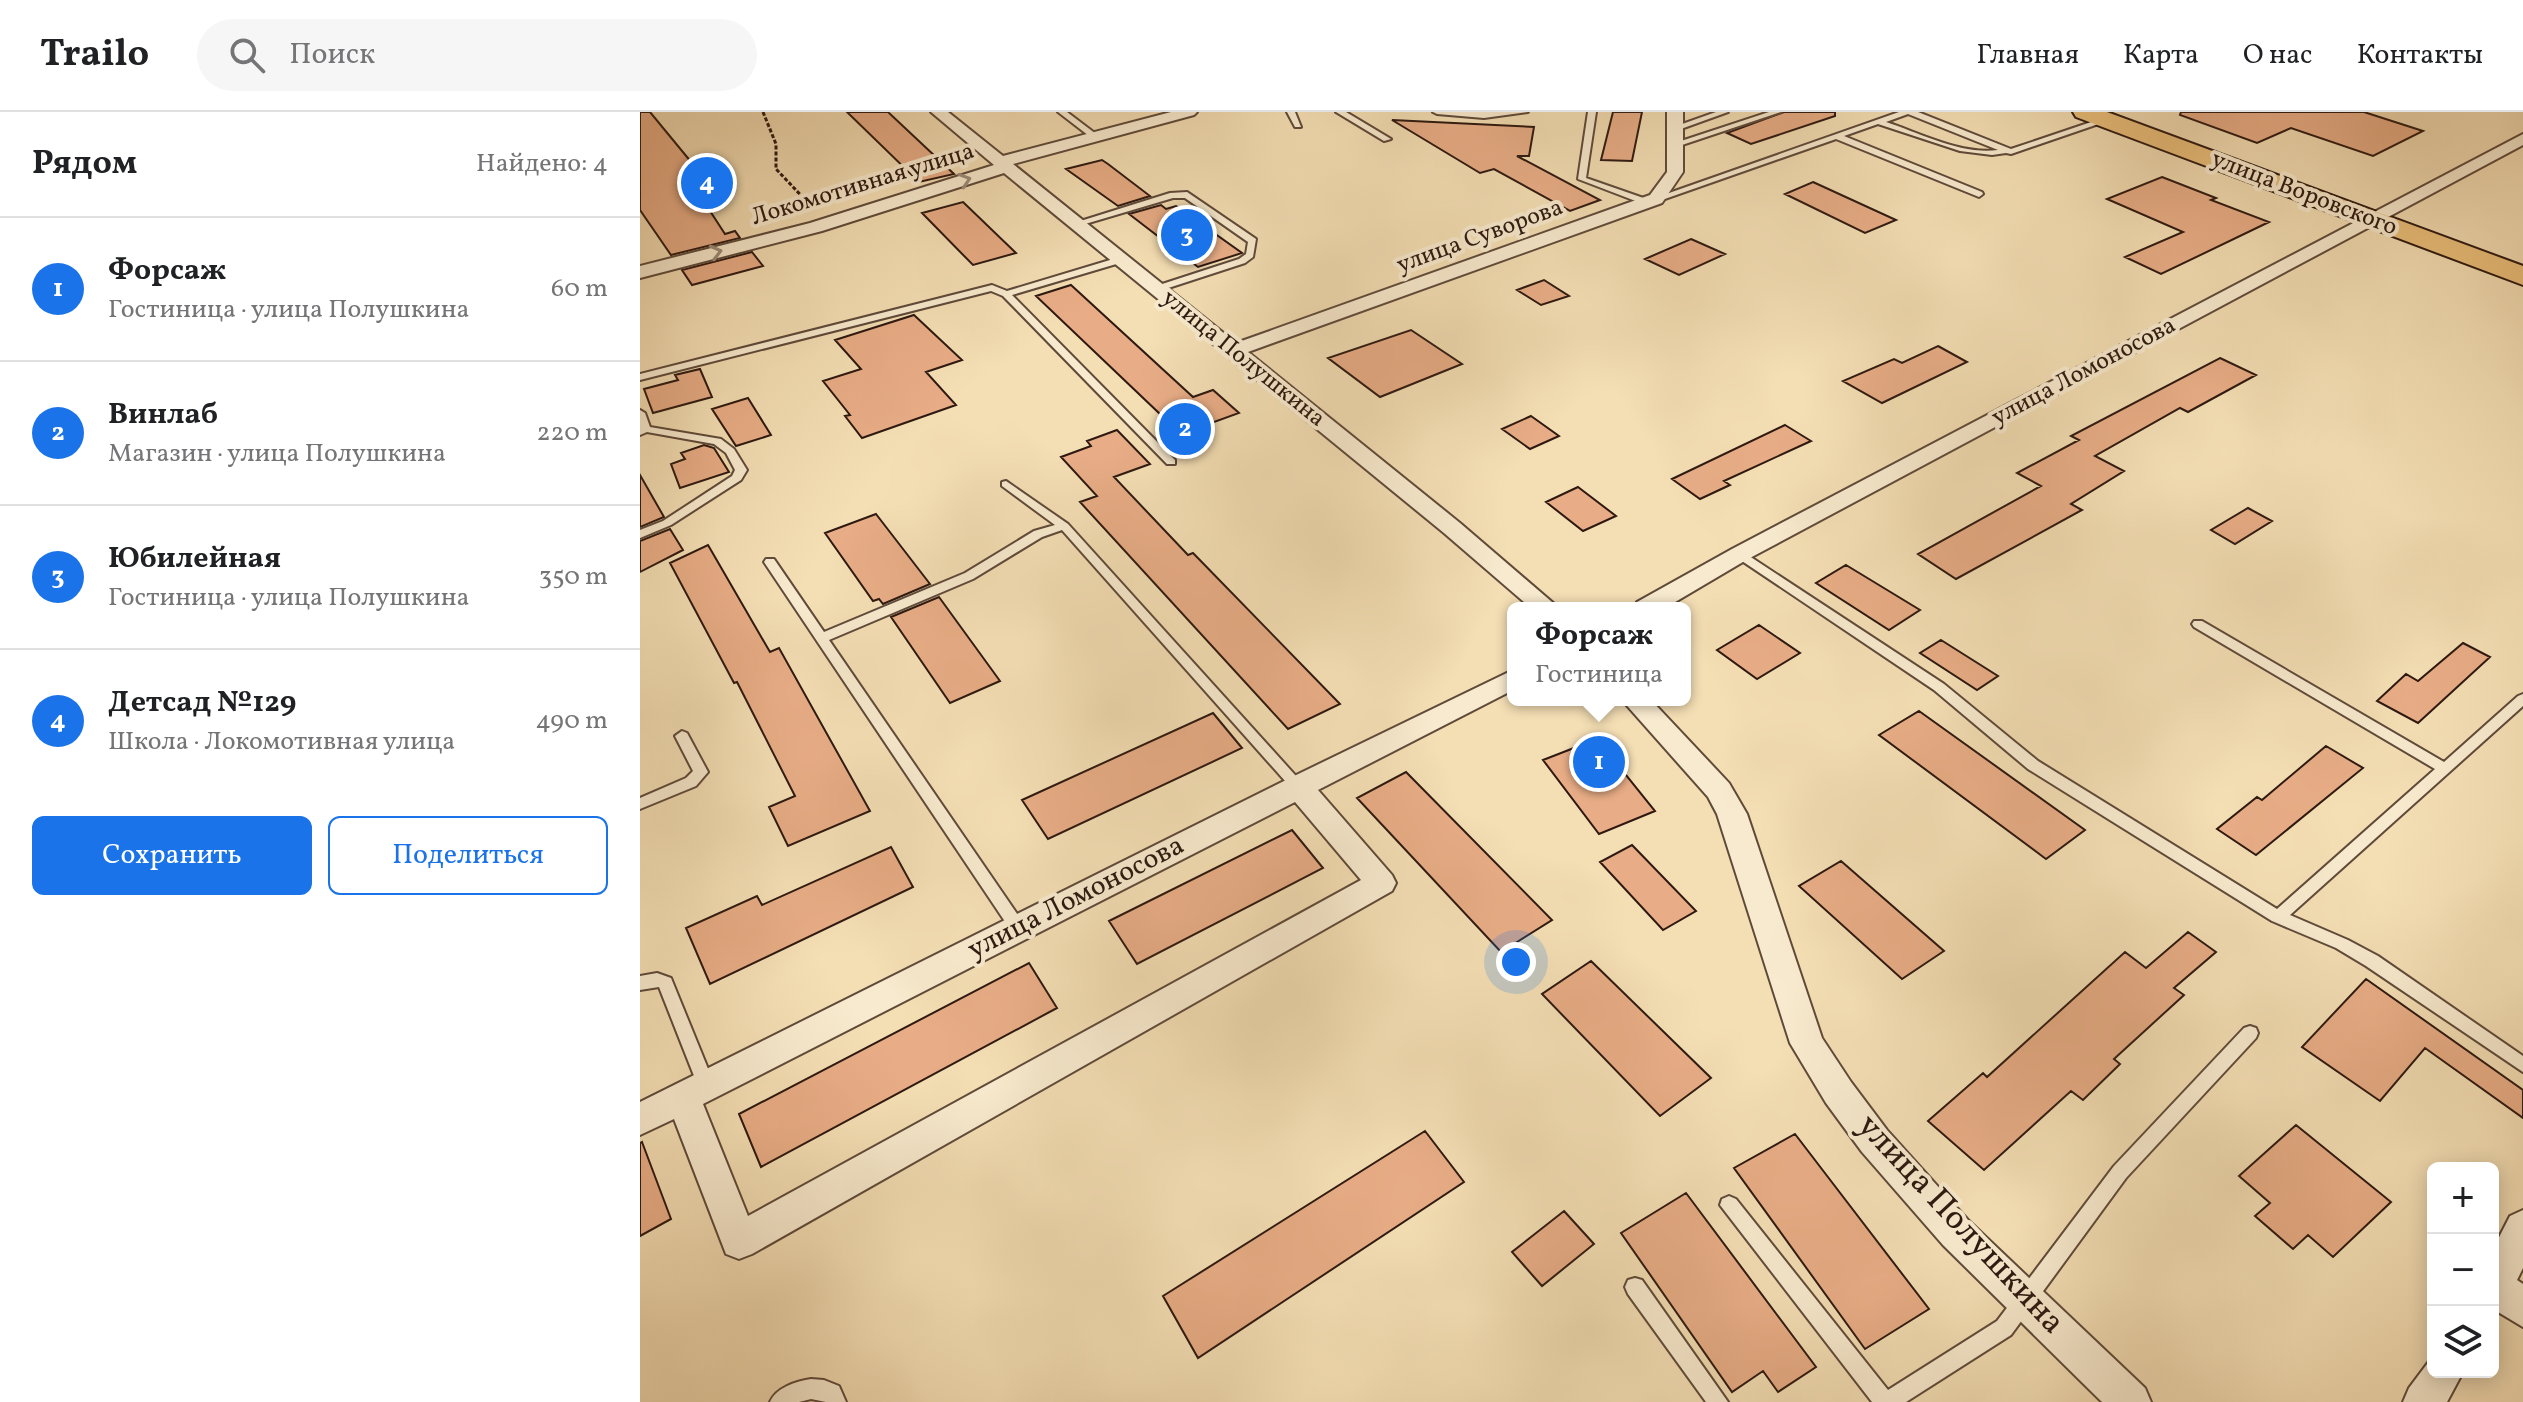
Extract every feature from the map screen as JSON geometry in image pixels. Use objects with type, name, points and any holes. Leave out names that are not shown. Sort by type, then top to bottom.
[{"type":"main road","name":"улица Воровского","points":[[2095,116],[2523,276]]},
{"type":"street","name":"улица Полушкина","points":[[939,112],[1539,602]]},
{"type":"street","name":"Локомотивная улица","points":[[640,272],[827,223],[1003,164],[1189,112]]},
{"type":"street","points":[[1652,201],[1675,172],[1675,128]]},
{"type":"street","name":"улица Ломоносова","points":[[1656,602],[1740,554],[2523,139]]},
{"type":"street","name":"улица Суворова","points":[[1232,351],[1652,201]]},
{"type":"street","name":"улица Ломоносова","points":[[640,1119],[1507,682]]},
{"type":"street","name":"улица Полушкина","points":[[1641,706],[1719,790],[1732,814],[1807,1043],[1821,1068],[1910,1183],[2025,1301],[2131,1402]]},
{"type":"street","points":[[694,1091],[739,1241],[1381,883],[1298,786]]},
{"type":"street","points":[[2504,1295],[2523,1228]]},
{"type":"street","points":[[2423,1402],[2439,1378]]},
{"type":"lane","points":[[1062,112],[1096,137]]},
{"type":"lane","points":[[1291,112],[1298,125]]},
{"type":"lane","points":[[1340,112],[1387,139]]},
{"type":"lane","points":[[1437,112],[1484,116],[1524,112]]},
{"type":"lane","points":[[1592,112],[1582,179],[1652,201],[1908,112],[2005,151],[2015,152],[2095,116]]},
{"type":"lane","points":[[1675,128],[1724,112]]},
{"type":"lane","points":[[1675,128],[1777,112]]},
{"type":"lane","points":[[1879,122],[1971,152],[1991,155],[2005,151]]},
{"type":"lane","points":[[1836,136],[1979,194]]},
{"type":"lane","points":[[1075,224],[1173,195],[1187,195],[1253,241],[1250,255],[1242,261],[1156,289]]},
{"type":"lane","points":[[1006,294],[1120,260]]},
{"type":"lane","points":[[640,377],[992,288],[1006,294],[1171,462]]},
{"type":"lane","points":[[640,413],[643,430],[717,441],[730,451],[741,470],[737,478],[667,523],[640,534]]},
{"type":"lane","points":[[1006,484],[1064,526],[1298,786]]},
{"type":"lane","points":[[822,638],[969,576],[1038,534],[1064,526]]},
{"type":"lane","points":[[1740,554],[1939,687],[2019,755],[2278,917],[2342,944],[2372,961],[2523,1065]]},
{"type":"lane","points":[[770,562],[1018,928]]},
{"type":"lane","points":[[2198,624],[2445,769]]},
{"type":"lane","points":[[2278,917],[2523,699]]},
{"type":"lane","points":[[640,804],[691,782],[701,772],[682,736]]},
{"type":"lane","points":[[640,983],[657,980],[665,983],[694,1091]]},
{"type":"lane","points":[[1729,1205],[1887,1402],[2004,1328],[2120,1172],[2250,1033]]},
{"type":"lane","points":[[1635,1287],[1718,1402]]},
{"type":"lane","points":[[780,1402],[815,1386],[832,1393],[836,1402]]},
{"type":"path","points":[[763,112],[776,144],[776,169],[827,223]]},
{"type":"building","points":[[640,112],[650,112],[701,174],[688,177],[725,234],[735,231],[740,238],[671,255],[640,210]]},
{"type":"building","points":[[847,112],[888,112],[954,174],[919,182]]},
{"type":"building","points":[[1613,112],[1642,112],[1632,161],[1601,160]]},
{"type":"building","points":[[1784,112],[1835,112],[1835,116],[1751,144],[1727,133]]},
{"type":"building","points":[[2181,112],[2364,112],[2423,131],[2373,156],[2291,128],[2257,143],[2180,115]]},
{"type":"building","points":[[1392,120],[1534,127],[1529,156],[1517,156],[1600,200],[1570,211],[1494,169],[1480,173]]},
{"type":"building","points":[[1102,160],[1150,196],[1118,206],[1066,169]]},
{"type":"building","points":[[2162,177],[2269,222],[2161,274],[2125,257],[2183,232],[2107,199]]},
{"type":"building","points":[[1813,182],[1896,220],[1865,233],[1785,194]]},
{"type":"building","points":[[963,202],[1016,253],[973,265],[922,213]]},
{"type":"building","points":[[1161,205],[1166,209],[1176,206],[1242,253],[1198,267],[1129,214]]},
{"type":"building","points":[[1691,239],[1725,254],[1679,275],[1645,259]]},
{"type":"building","points":[[752,252],[763,266],[692,285],[682,270]]},
{"type":"building","points":[[1544,280],[1569,296],[1541,305],[1517,290]]},
{"type":"building","points":[[1071,285],[1193,397],[1213,390],[1239,413],[1181,434],[1036,296]]},
{"type":"building","points":[[914,315],[962,360],[926,372],[956,405],[862,438],[845,416],[850,415],[823,381],[861,369],[835,340]]},
{"type":"building","points":[[1411,330],[1462,364],[1380,397],[1328,358]]},
{"type":"building","points":[[1938,346],[1967,362],[1882,403],[1843,381],[1894,359],[1902,363]]},
{"type":"building","points":[[2220,358],[2256,375],[2188,412],[2180,408],[2095,456],[2124,471],[2071,504],[2082,510],[1956,579],[1918,554],[2041,486],[2017,473],[2079,440],[2071,436]]},
{"type":"building","points":[[700,369],[712,397],[653,413],[644,389],[678,380],[675,375]]},
{"type":"building","points":[[748,398],[771,435],[736,446],[712,409]]},
{"type":"building","points":[[1531,416],[1559,436],[1530,449],[1502,429]]},
{"type":"building","points":[[1785,425],[1811,441],[1724,481],[1730,485],[1700,499],[1672,479]]},
{"type":"building","points":[[1117,430],[1150,464],[1114,477],[1188,555],[1193,553],[1340,704],[1288,729],[1080,502],[1097,496],[1061,457],[1091,446],[1087,441]]},
{"type":"building","points":[[704,445],[714,448],[729,472],[680,488],[671,464],[685,459],[681,453]]},
{"type":"building","points":[[640,475],[664,517],[640,527]]},
{"type":"building","points":[[1578,487],[1616,516],[1583,531],[1546,502]]},
{"type":"building","points":[[2248,508],[2272,521],[2235,544],[2211,530]]},
{"type":"building","points":[[876,514],[930,584],[883,604],[879,599],[873,601],[825,533]]},
{"type":"building","points":[[670,529],[683,550],[640,572],[640,541]]},
{"type":"building","points":[[708,545],[770,652],[779,648],[870,811],[788,846],[769,807],[795,796],[737,682],[734,683],[670,563]]},
{"type":"building","points":[[1846,565],[1920,610],[1889,630],[1816,583]]},
{"type":"building","points":[[939,597],[1000,681],[950,703],[891,617]]},
{"type":"building","points":[[1759,625],[1800,653],[1757,679],[1717,650]]},
{"type":"building","points":[[1941,640],[1998,676],[1977,690],[1920,653]]},
{"type":"building","points":[[2463,643],[2490,657],[2418,723],[2377,701],[2406,674],[2418,681]]},
{"type":"building","points":[[1919,711],[2085,830],[2046,859],[1879,735]]},
{"type":"building","points":[[1213,713],[1242,748],[1048,839],[1022,800]]},
{"type":"building","points":[[1597,739],[1655,811],[1599,834],[1543,760]]},
{"type":"building","points":[[2326,746],[2363,768],[2256,855],[2217,829],[2257,797],[2262,800]]},
{"type":"building","points":[[1406,772],[1552,920],[1501,952],[1357,798]]},
{"type":"building","points":[[1292,830],[1323,868],[1137,964],[1109,921]]},
{"type":"building","points":[[1632,845],[1696,911],[1663,930],[1600,862]]},
{"type":"building","points":[[891,847],[913,887],[710,984],[686,928],[757,896],[762,905]]},
{"type":"building","points":[[1841,861],[1944,951],[1902,979],[1799,886]]},
{"type":"building","points":[[2188,932],[2216,952],[2174,988],[2184,995],[2114,1059],[2120,1064],[2083,1100],[2071,1091],[1984,1170],[1928,1121],[1983,1073],[1987,1077],[2125,952],[2146,968]]},
{"type":"building","points":[[1591,961],[1711,1078],[1660,1116],[1542,994]]},
{"type":"building","points":[[1029,963],[1057,1008],[761,1167],[739,1114]]},
{"type":"building","points":[[2366,979],[2523,1090],[2523,1118],[2425,1048],[2380,1101],[2302,1047]]},
{"type":"building","points":[[2296,1125],[2391,1202],[2333,1257],[2308,1235],[2293,1249],[2255,1216],[2270,1203],[2239,1176]]},
{"type":"building","points":[[1425,1131],[1464,1182],[1198,1358],[1163,1296]]},
{"type":"building","points":[[1795,1134],[1929,1309],[1865,1349],[1734,1168]]},
{"type":"building","points":[[640,1143],[671,1219],[640,1236]]},
{"type":"building","points":[[1686,1193],[1816,1367],[1778,1392],[1763,1371],[1732,1392],[1621,1233]]},
{"type":"building","points":[[1564,1211],[1594,1244],[1542,1286],[1512,1252]]},
{"type":"place","name":"Детсад №129","points":[[707,183]]},
{"type":"place","name":"Юбилейная","points":[[1187,235]]},
{"type":"place","name":"Винлаб","points":[[1185,429]]},
{"type":"place","name":"Форсаж","points":[[1599,762]]}]
